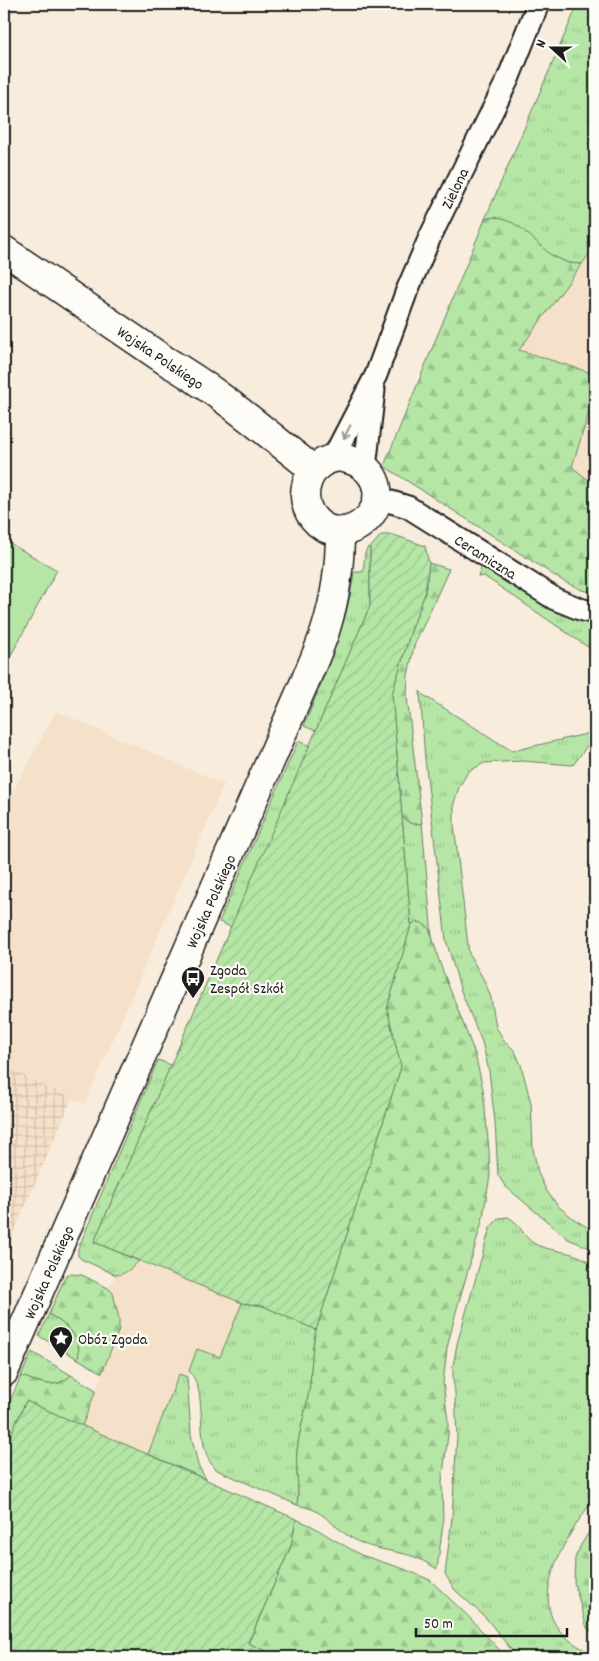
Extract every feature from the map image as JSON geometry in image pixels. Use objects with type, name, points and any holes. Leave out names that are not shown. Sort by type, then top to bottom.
[{"type":"street","name":"Zielona","points":[[324,464],[376,375],[423,253],[508,78],[538,4]]},
{"type":"street","name":"Wojska Polskiego","points":[[4,250],[166,361],[189,374],[268,432],[324,464]]},
{"type":"street","name":"Zielona","points":[[365,468],[376,375]]},
{"type":"street","points":[[340,457],[351,460],[365,468],[378,488],[375,510],[364,522],[351,531],[340,532],[321,526],[308,510],[305,500],[305,490],[308,481],[324,464],[340,457]]},
{"type":"street","name":"Ceramiczna","points":[[378,498],[408,506],[555,599],[595,613]]},
{"type":"street","name":"Wojska Polskiego","points":[[4,1372],[310,671],[326,629],[335,592],[340,563],[340,532]]},
{"type":"shaded area","points":[[595,246],[595,374],[519,350],[582,264]]},
{"type":"shaded area","points":[[595,393],[595,485],[572,467]]},
{"type":"shaded area","points":[[56,711],[224,784],[85,1104],[4,1066],[4,808]]},
{"type":"shaded area","points":[[4,1066],[72,1098],[4,1255]]},
{"type":"shaded area","points":[[139,1261],[242,1303],[220,1357],[189,1371],[187,1377],[179,1374],[148,1454],[82,1426],[119,1329],[113,1293],[108,1288],[116,1275],[127,1273]]},
{"type":"green space","points":[[578,4],[595,4],[595,246],[582,264],[568,263],[551,255],[543,250],[529,235],[495,217],[485,219]]},
{"type":"green space","points":[[495,217],[511,222],[521,228],[551,255],[568,263],[582,264],[519,350],[595,374],[595,393],[572,467],[595,485],[595,593],[582,590],[563,581],[384,466],[485,219]]},
{"type":"green space","points":[[381,535],[394,535],[425,546],[429,563],[425,593],[411,631],[392,694],[411,925],[387,1009],[401,1067],[316,1330],[263,1306],[242,1303],[94,1242],[370,606],[370,548]]},
{"type":"green space","points":[[4,540],[57,570],[4,668]]},
{"type":"green space","points":[[368,547],[370,548],[370,606],[316,731],[304,726],[340,631],[351,592],[354,572],[363,572],[365,553]]},
{"type":"green space","points":[[429,563],[449,569],[414,646],[408,676],[407,697],[422,823],[413,824],[406,821],[402,816],[392,694],[411,631],[425,593]]},
{"type":"green space","points":[[481,568],[486,568],[564,615],[595,623],[595,652],[484,576],[478,577]]},
{"type":"green space","points":[[420,691],[423,695],[512,751],[595,732],[595,735],[573,765],[522,761],[484,763],[468,772],[459,787],[454,803],[454,824],[469,954],[485,982],[491,998],[496,1027],[504,1040],[515,1051],[521,1065],[531,1103],[533,1148],[538,1173],[546,1190],[558,1206],[595,1232],[595,1250],[568,1239],[505,1186],[498,1175],[495,1122],[489,1071],[482,1042],[461,991],[446,940],[425,759]]},
{"type":"green space","points":[[298,741],[310,746],[231,927],[219,922]]},
{"type":"green space","points":[[402,816],[411,823],[422,823],[432,936],[428,927],[416,922],[411,925]]},
{"type":"green space","points":[[416,922],[428,927],[475,1054],[483,1089],[490,1176],[482,1222],[447,1348],[443,1383],[448,1435],[442,1482],[443,1524],[437,1569],[409,1555],[363,1544],[351,1538],[316,1511],[297,1505],[297,1451],[309,1391],[314,1338],[401,1067],[387,1009],[411,925]]},
{"type":"green space","points":[[158,1060],[171,1065],[94,1242],[139,1261],[126,1272],[116,1275],[81,1259],[78,1256],[78,1249]]},
{"type":"green space","points":[[508,1217],[535,1244],[583,1258],[595,1269],[595,1493],[593,1500],[559,1554],[552,1574],[548,1595],[551,1614],[560,1631],[580,1647],[595,1654],[595,1657],[517,1657],[486,1618],[455,1590],[445,1574],[452,1518],[457,1436],[453,1366],[457,1344],[490,1228],[499,1218]]},
{"type":"green space","points":[[66,1275],[82,1275],[108,1288],[113,1293],[119,1319],[119,1329],[102,1373],[78,1359],[78,1344],[72,1332],[49,1314]]},
{"type":"green space","points":[[242,1303],[263,1306],[316,1330],[309,1391],[297,1451],[297,1505],[217,1470],[209,1461],[205,1449],[199,1393],[189,1371],[197,1349],[220,1357]]},
{"type":"green space","points":[[49,1314],[72,1332],[78,1344],[78,1359],[39,1336]]},
{"type":"green space","points":[[32,1352],[71,1375],[59,1383],[53,1384],[40,1383],[21,1376]]},
{"type":"green space","points":[[179,1374],[187,1377],[191,1434],[198,1465],[206,1479],[148,1454]]},
{"type":"green space","points":[[71,1375],[96,1390],[82,1426],[26,1401],[4,1450],[4,1415],[21,1376],[40,1383],[53,1384],[65,1380]]},
{"type":"green space","points":[[26,1401],[296,1519],[291,1546],[248,1643],[280,1657],[4,1657],[4,1450]]},
{"type":"green space","points":[[296,1519],[312,1526],[361,1555],[430,1580],[469,1617],[506,1657],[280,1657],[248,1644],[291,1546]]},
{"type":"green space","points":[[595,1522],[595,1634],[587,1628],[574,1582],[575,1558]]},
{"type":"place","name":"Zgoda Zespół Szkół","points":[[193,999]]},
{"type":"place","name":"Obóz Zgoda","points":[[61,1359]]}]
